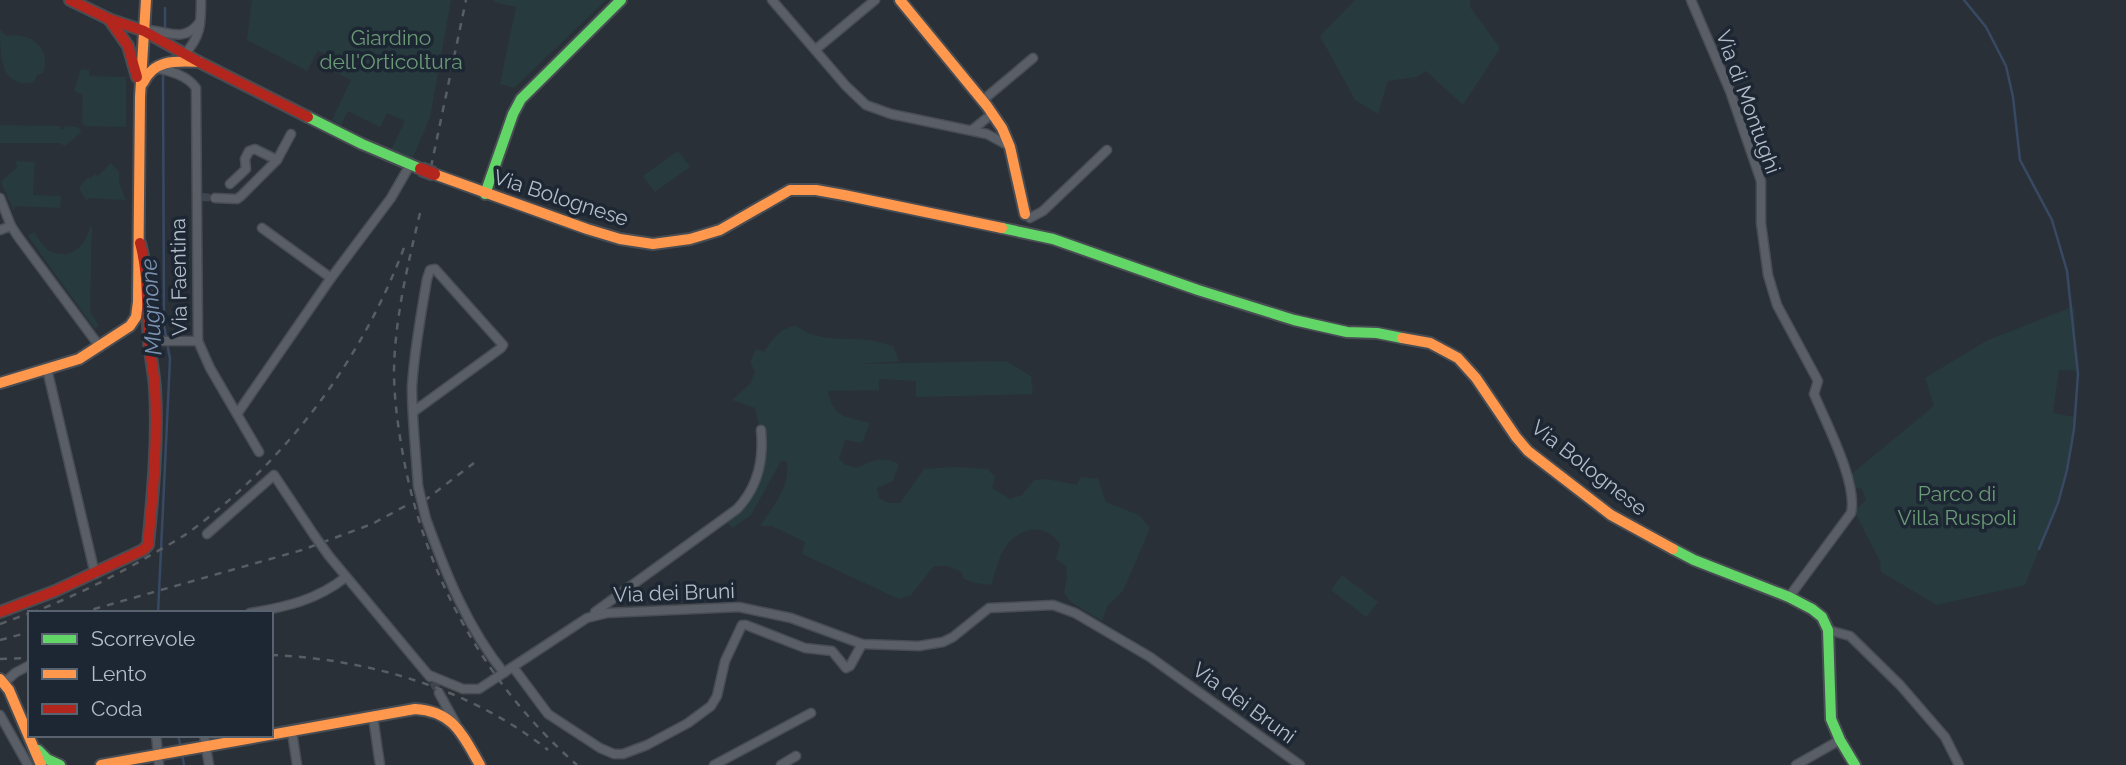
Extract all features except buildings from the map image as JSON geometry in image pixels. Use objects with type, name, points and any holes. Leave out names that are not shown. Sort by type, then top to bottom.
[{"type":"main road","name":"Via Bolognese","points":[[70,0],[109,19],[153,34],[187,57],[362,144],[485,194],[620,239],[648,243],[690,239],[720,230],[745,218],[784,192],[796,189],[816,190],[1026,223],[1047,237],[1283,317],[1338,330],[1377,333],[1430,343],[1458,358],[1476,378],[1528,451],[1611,515],[1694,560],[1789,597],[1818,613],[1828,630]]},
{"type":"main road","points":[[0,383],[75,361],[130,326],[136,317],[140,97],[153,34],[146,0]]},
{"type":"main road","points":[[485,194],[513,114],[521,99],[621,0]]},
{"type":"main road","points":[[900,0],[983,100],[1004,132],[1010,147],[1026,223]]},
{"type":"main road","points":[[109,19],[122,34],[131,51],[140,97]]},
{"type":"main road","points":[[140,97],[145,77],[155,67],[187,57]]},
{"type":"main road","points":[[0,612],[95,574],[148,545],[156,453],[156,419],[146,264],[139,236]]},
{"type":"main road","points":[[1828,630],[1830,712],[1840,740],[1855,765]]},
{"type":"main road","points":[[4,687],[28,734]]},
{"type":"main road","points":[[273,735],[421,709],[442,715],[457,726],[480,765]]},
{"type":"main road","points":[[29,737],[41,765]]},
{"type":"main road","points":[[102,765],[159,760],[202,744],[254,737]]},
{"type":"main road","points":[[32,742],[44,757],[60,765]]},
{"type":"street","points":[[187,57],[201,20],[201,0]]},
{"type":"street","points":[[772,0],[855,97],[872,108],[972,130],[993,136],[1010,147]]},
{"type":"street","points":[[815,50],[875,0]]},
{"type":"street","name":"Via di Montughi","points":[[1691,0],[1730,91],[1761,181],[1768,275],[1777,305],[1818,381],[1814,394],[1842,459],[1853,506],[1851,513],[1789,597]]},
{"type":"street","points":[[153,34],[187,33],[201,20]]},
{"type":"street","points":[[983,100],[1033,58]]},
{"type":"street","name":"Via Faentina","points":[[155,67],[185,78],[195,85],[200,197],[198,341],[210,368],[259,452]]},
{"type":"street","points":[[972,130],[993,113]]},
{"type":"street","points":[[215,198],[237,199],[277,160],[291,134]]},
{"type":"street","points":[[230,184],[246,169],[249,151],[255,149],[277,160]]},
{"type":"street","points":[[1026,223],[1043,211],[1107,150]]},
{"type":"street","points":[[237,414],[331,278],[416,167]]},
{"type":"street","points":[[0,198],[11,226],[100,347]]},
{"type":"street","points":[[0,230],[11,226]]},
{"type":"street","points":[[262,228],[331,278]]},
{"type":"street","points":[[413,412],[503,345],[435,269],[430,270],[428,275],[412,385],[413,412],[418,486],[426,519],[456,597],[478,636],[504,673]]},
{"type":"street","points":[[153,341],[198,341]]},
{"type":"street","points":[[47,369],[95,574]]},
{"type":"street","points":[[587,618],[744,502],[751,494],[763,451],[761,430]]},
{"type":"street","points":[[207,534],[274,475],[346,577],[328,591],[309,600],[260,611]]},
{"type":"street","name":"Via dei Bruni","points":[[346,577],[431,679],[471,690],[484,687],[587,618],[607,612],[729,606],[791,618],[862,644],[919,646],[943,642],[989,608],[1053,605],[1092,622],[1150,657],[1299,764]]},
{"type":"street","points":[[513,667],[548,714],[600,748],[614,754],[623,754],[647,745],[688,723],[711,706],[717,696],[725,661],[742,625],[746,608]]},
{"type":"street","points":[[742,625],[805,648],[831,651],[846,668],[850,666],[862,644]]},
{"type":"street","points":[[1828,630],[1850,636],[1900,685],[1945,737],[1959,765]]},
{"type":"street","points":[[4,687],[15,673],[28,666]]},
{"type":"street","points":[[439,692],[457,726]]},
{"type":"street","points":[[714,765],[811,713]]},
{"type":"street","points":[[0,715],[28,765]]},
{"type":"street","points":[[373,717],[380,765]]},
{"type":"street","points":[[292,732],[298,765]]},
{"type":"street","points":[[156,737],[159,760]]},
{"type":"street","points":[[1796,765],[1840,740]]},
{"type":"street","points":[[202,744],[209,765]]},
{"type":"street","points":[[781,765],[796,757]]},
{"type":"green space","name":"Giardino dell'Orticoltura","points":[[252,0],[451,0],[430,118],[412,159],[391,150],[405,121],[387,113],[380,127],[348,111],[341,125],[332,120],[351,80],[332,71],[337,62],[333,56],[318,51],[307,71],[247,40]]},
{"type":"green space","points":[[494,0],[606,0],[514,88],[500,84],[516,7]]},
{"type":"green space","points":[[1355,0],[1470,0],[1470,7],[1500,48],[1463,105],[1426,71],[1416,77],[1388,81],[1378,114],[1355,100],[1320,36]]},
{"type":"green space","points":[[0,29],[6,36],[23,36],[30,39],[42,49],[45,56],[43,73],[37,75],[34,82],[14,81],[8,75],[2,59]]},
{"type":"green space","points":[[81,69],[89,70],[89,76],[126,77],[126,127],[86,126],[82,122],[83,95],[74,91]]},
{"type":"green space","points":[[0,125],[60,126],[62,130],[64,126],[77,127],[82,131],[65,146],[59,143],[0,143]]},
{"type":"green space","points":[[678,151],[690,167],[655,192],[643,176]]},
{"type":"green space","points":[[35,162],[33,195],[61,196],[60,208],[15,206],[14,212],[1,182],[18,166],[15,163]]},
{"type":"green space","points":[[111,163],[119,172],[119,183],[126,200],[88,198],[87,202],[79,188],[88,177],[90,179],[95,174],[98,176]]},
{"type":"green space","points":[[90,227],[90,312],[99,326],[95,329],[28,236],[34,232],[48,250],[69,253],[85,241]]},
{"type":"green space","name":"Parco di Villa Ruspoli","points":[[2074,306],[2077,371],[2059,370],[2053,413],[2075,417],[2066,472],[2055,509],[2025,585],[1937,605],[1881,572],[1880,561],[1854,511],[1866,500],[1862,489],[1852,487],[1849,476],[1934,406],[1925,378],[1986,341]]},
{"type":"green space","points":[[797,326],[817,336],[882,343],[893,347],[899,361],[859,364],[1006,361],[1031,376],[1033,394],[916,397],[916,381],[879,379],[879,390],[828,391],[837,412],[870,423],[862,443],[845,440],[839,459],[856,468],[882,459],[899,464],[893,481],[877,488],[879,498],[889,503],[900,503],[924,469],[988,469],[995,477],[992,488],[1010,499],[1022,495],[1034,480],[1047,479],[1077,485],[1081,477],[1098,479],[1106,502],[1139,515],[1150,528],[1123,591],[1108,605],[1102,621],[1071,602],[1064,593],[1066,566],[1056,559],[1060,544],[1053,536],[1038,530],[1022,533],[1008,544],[1000,557],[991,585],[964,579],[961,572],[947,566],[934,566],[911,595],[899,599],[802,554],[805,542],[772,526],[760,526],[784,486],[787,478],[786,461],[781,461],[751,515],[732,528],[726,521],[740,510],[756,489],[764,457],[755,408],[732,400],[751,383],[755,371],[750,362],[756,349],[764,352],[781,331]]},
{"type":"green space","points":[[1342,575],[1378,602],[1366,617],[1331,590]]},
{"type":"waterway","points":[[1964,0],[1986,27],[2006,66],[2013,97],[2020,160],[2052,220],[2067,271],[2078,374],[2074,429],[2058,503],[2039,549]]},
{"type":"waterway","name":"Mugnone","points":[[165,8],[165,29]]},
{"type":"waterway","name":"Mugnone","points":[[158,611],[170,359],[164,325],[163,71]]},
{"type":"waterway","name":"Mugnone","points":[[178,737],[181,748]]},
{"type":"waterway","name":"Mugnone","points":[[182,754],[184,765]]},
{"type":"tunnel","points":[[202,197],[215,198]]},
{"type":"tunnel","points":[[433,682],[439,693]]},
{"type":"railway","points":[[431,167],[466,0]]},
{"type":"railway","points":[[420,213],[400,310],[394,370],[399,434],[413,500],[443,585],[487,663],[514,699],[577,765]]},
{"type":"railway","points":[[36,611],[107,579],[180,538],[231,499],[263,468],[321,401],[346,364],[388,286],[405,245]]},
{"type":"railway","points":[[424,501],[474,463]]},
{"type":"railway","points":[[87,611],[302,550],[372,524],[409,504]]},
{"type":"railway","points":[[0,624],[28,614]]},
{"type":"railway","points":[[0,640],[28,633]]},
{"type":"railway","points":[[273,655],[345,663],[417,681],[486,710],[548,750]]},
{"type":"railway","points":[[0,659],[28,658]]},
{"type":"traffic: fast","points":[[485,194],[513,114],[521,99],[621,0]]},
{"type":"traffic: fast","points":[[308,117],[421,169]]},
{"type":"traffic: fast","points":[[1002,228],[1053,239],[1198,290],[1294,320],[1347,332],[1377,333],[1402,338]]},
{"type":"traffic: fast","points":[[1673,549],[1694,560],[1789,597],[1822,617],[1828,630],[1831,719],[1855,765]]},
{"type":"traffic: fast","points":[[38,750],[47,759],[60,765]]},
{"type":"traffic: slow","points":[[0,383],[79,359],[130,326],[136,317],[140,97],[146,0]]},
{"type":"traffic: slow","points":[[900,0],[1002,128],[1010,147],[1025,214]]},
{"type":"traffic: slow","points":[[143,83],[153,69],[166,63],[199,62]]},
{"type":"traffic: slow","points":[[434,174],[587,229],[620,239],[653,244],[690,239],[720,230],[790,190],[816,190],[844,195],[1002,228]]},
{"type":"traffic: slow","points":[[1402,338],[1430,343],[1458,358],[1476,378],[1528,451],[1611,515],[1673,549]]},
{"type":"traffic: slow","points":[[0,679],[9,690],[28,735]]},
{"type":"traffic: slow","points":[[273,734],[415,709],[428,711],[448,720],[462,735],[480,765]]},
{"type":"traffic: slow","points":[[29,737],[41,765]]},
{"type":"traffic: slow","points":[[101,765],[258,737]]},
{"type":"traffic: jam","points":[[70,0],[109,19],[144,31],[308,117]]},
{"type":"traffic: jam","points":[[109,19],[128,46],[137,77]]},
{"type":"traffic: jam","points":[[421,169],[434,174]]},
{"type":"traffic: jam","points":[[0,612],[55,591],[143,550],[148,545],[156,408],[146,279],[140,243]]}]
